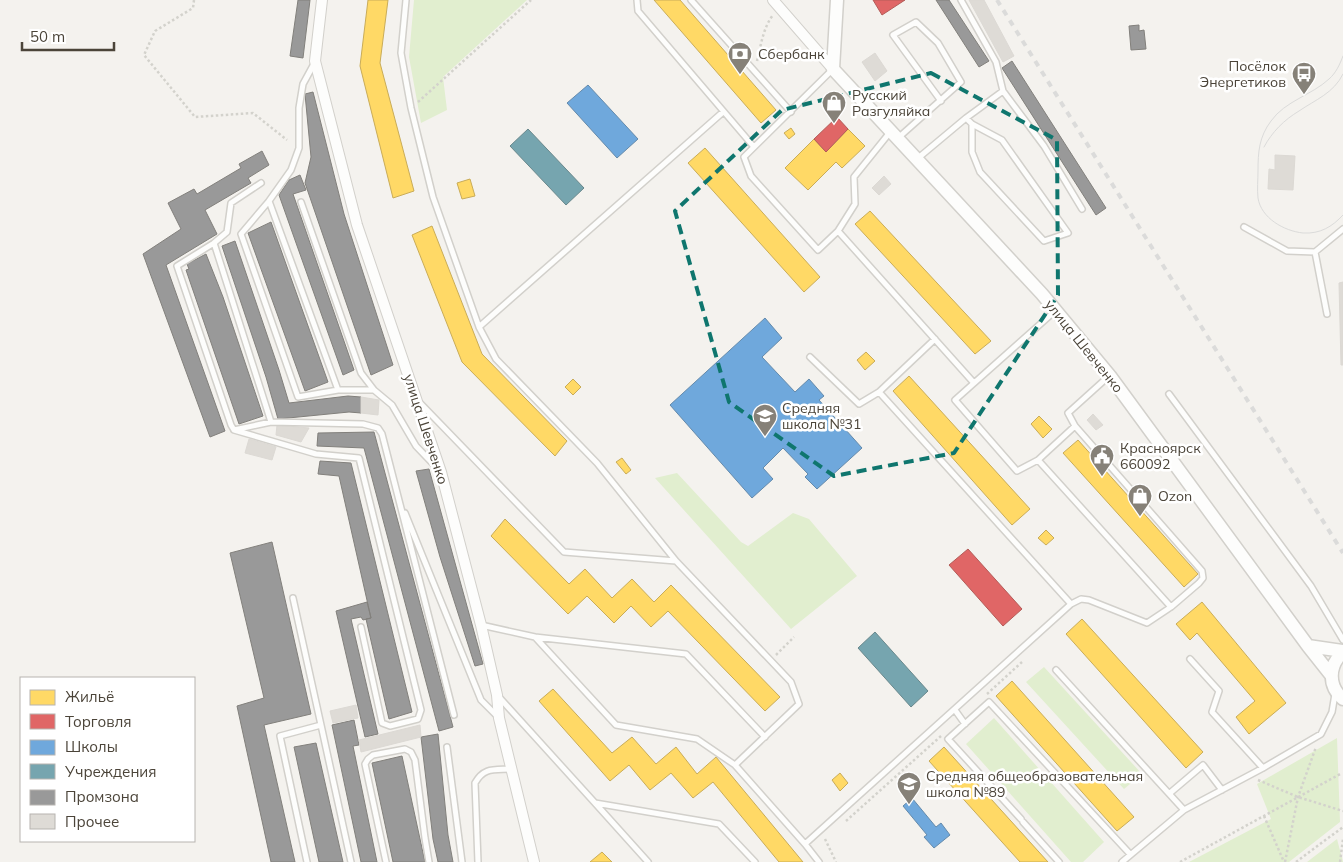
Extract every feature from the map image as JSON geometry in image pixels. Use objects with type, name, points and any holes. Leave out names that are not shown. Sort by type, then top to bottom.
[{"type":"street","name":"улица Шевченко","points":[[322,0],[315,62],[357,226],[419,402],[441,472],[481,625],[497,695],[499,718],[534,862]]},
{"type":"street","points":[[833,69],[837,0]]},
{"type":"street","name":"улица Шевченко","points":[[776,3],[833,69],[1055,311],[1110,376],[1331,675]]},
{"type":"street","points":[[1308,646],[1343,652]]},
{"type":"street","points":[[1341,698],[1331,675],[1333,666],[1343,652]]},
{"type":"lane","points":[[406,0],[401,53],[411,108],[433,198],[479,327],[496,359],[597,463],[676,561],[791,682],[799,704],[735,765]]},
{"type":"lane","points":[[636,0],[638,11],[754,147]]},
{"type":"lane","points":[[691,0],[791,112]]},
{"type":"lane","points":[[961,0],[996,62],[1002,91],[1044,146],[1082,209]]},
{"type":"lane","points":[[833,69],[744,157],[751,176],[818,250],[838,231],[855,204],[854,177],[894,134],[941,101],[961,82],[938,43],[916,22],[893,36],[941,101]]},
{"type":"lane","points":[[315,62],[303,84],[299,108],[299,148],[291,170],[269,201],[241,234],[298,397],[338,390],[374,390]]},
{"type":"lane","points":[[917,159],[1002,91]]},
{"type":"lane","points":[[479,327],[723,112]]},
{"type":"lane","points":[[966,118],[972,124],[1002,140],[1068,233],[1044,241],[980,172],[972,152],[972,124]]},
{"type":"lane","points":[[261,183],[231,203],[227,232],[214,243],[177,266],[230,425],[234,430],[316,454],[359,458],[420,710],[418,719],[390,726],[382,723],[360,627]]},
{"type":"lane","points":[[269,201],[338,390]]},
{"type":"lane","points":[[301,202],[361,373],[374,390],[392,404],[416,446],[441,472]]},
{"type":"lane","points":[[1244,227],[1287,252],[1315,252],[1343,229]]},
{"type":"lane","points":[[838,231],[974,383]]},
{"type":"lane","points":[[214,243],[271,422]]},
{"type":"lane","points":[[1315,252],[1326,314]]},
{"type":"lane","points":[[1055,311],[955,400],[1017,471],[1038,460],[1075,426]]},
{"type":"lane","points":[[810,357],[859,404],[879,392],[935,339]]},
{"type":"lane","points":[[805,844],[1071,604],[1080,599],[1089,600],[1147,623],[1170,608],[1200,583],[1202,571],[1075,426],[1068,412],[1110,376]]},
{"type":"lane","points":[[879,392],[1071,604]]},
{"type":"lane","points":[[1169,394],[1311,586],[1343,640]]},
{"type":"lane","points":[[419,402],[564,552],[676,561]]},
{"type":"lane","points":[[234,430],[271,422],[363,424],[378,428],[382,434],[454,715]]},
{"type":"lane","points":[[1038,460],[1170,608]]},
{"type":"lane","points":[[398,497],[481,700],[499,718]]},
{"type":"lane","points":[[293,598],[351,862]]},
{"type":"lane","points":[[481,625],[535,637],[686,654],[765,737]]},
{"type":"lane","points":[[535,637],[616,725],[697,740],[735,765],[819,862]]},
{"type":"lane","points":[[1190,659],[1219,691],[1212,712],[1263,768]]},
{"type":"lane","points":[[1056,670],[1184,810]]},
{"type":"lane","points":[[497,695],[648,862]]},
{"type":"lane","points":[[1122,862],[1184,810],[1263,768],[1321,734],[1341,698]]},
{"type":"lane","points":[[1059,862],[948,739],[989,702],[1130,854]]},
{"type":"lane","points":[[955,710],[965,724]]},
{"type":"lane","points":[[307,862],[280,736],[321,725]]},
{"type":"lane","points":[[447,747],[462,862]]},
{"type":"lane","points":[[386,862],[366,764],[373,755],[405,749],[411,752],[415,760],[430,862]]},
{"type":"lane","points":[[1170,793],[1203,765],[1222,790]]},
{"type":"lane","points":[[478,862],[475,783],[485,771],[511,769]]},
{"type":"lane","points":[[595,803],[719,824],[755,862]]},
{"type":"path","points":[[194,0],[193,8],[156,31],[144,55],[195,118],[253,113],[287,140]]},
{"type":"path","points":[[411,108],[531,0]]},
{"type":"path","points":[[754,71],[766,24],[776,3]]},
{"type":"path","points":[[771,660],[794,637]]},
{"type":"path","points":[[1284,862],[1298,798],[1321,734]]},
{"type":"path","points":[[1180,862],[1342,773]]},
{"type":"path","points":[[1248,776],[1298,798],[1343,811]]},
{"type":"path","points":[[1264,816],[1284,862]]},
{"type":"path","points":[[1296,862],[1343,827]]},
{"type":"path","points":[[1340,862],[1343,839]]},
{"type":"highlighted area","points":[[931,73],[1057,140],[1058,295],[954,453],[834,476],[729,402],[675,211],[782,110]]},
{"type":"green space","points":[[414,0],[527,0],[443,77],[447,110],[421,123],[409,57]]},
{"type":"green space","points":[[677,473],[741,542],[748,546],[793,513],[809,519],[857,576],[791,629],[655,478]]},
{"type":"green space","points":[[1044,667],[1142,774],[1124,789],[1026,682]]},
{"type":"green space","points":[[994,718],[1104,842],[1083,862],[1071,862],[966,744]]},
{"type":"green space","points":[[1337,738],[1340,822],[1289,862],[1189,862],[1271,819],[1257,784]]},
{"type":"green space","points":[[1337,839],[1343,862],[1307,862]]},
{"type":"building: Жильё","points":[[368,0],[388,0],[380,63],[414,191],[393,198],[360,66]]},
{"type":"building: Жильё","points":[[654,0],[680,0],[776,110],[761,123]]},
{"type":"building: Жильё","points":[[791,128],[795,134],[789,139],[784,133]]},
{"type":"building: Жильё","points":[[848,129],[865,146],[842,168],[836,162],[808,190],[785,168],[814,139],[826,152]]},
{"type":"building: Жильё","points":[[705,148],[820,277],[804,292],[688,163]]},
{"type":"building: Жильё","points":[[470,179],[475,196],[462,199],[457,183]]},
{"type":"building: Жильё","points":[[870,211],[991,341],[975,354],[855,224]]},
{"type":"building: Жильё","points":[[432,226],[482,354],[567,441],[555,456],[462,362],[412,235]]},
{"type":"building: Жильё","points":[[866,352],[875,361],[865,370],[857,360]]},
{"type":"building: Жильё","points":[[909,376],[1030,509],[1012,525],[893,391]]},
{"type":"building: Жильё","points":[[573,379],[581,387],[573,395],[565,387]]},
{"type":"building: Жильё","points":[[1039,416],[1052,429],[1043,438],[1031,424]]},
{"type":"building: Жильё","points":[[1078,440],[1198,574],[1184,587],[1063,453]]},
{"type":"building: Жильё","points":[[622,458],[631,470],[626,474],[616,462]]},
{"type":"building: Жильё","points":[[505,519],[569,584],[585,569],[612,598],[632,579],[654,602],[671,585],[780,697],[765,711],[668,611],[651,627],[631,606],[614,623],[587,596],[568,614],[491,536]]},
{"type":"building: Жильё","points":[[1046,530],[1054,538],[1046,545],[1038,538]]},
{"type":"building: Жильё","points":[[1202,602],[1286,703],[1249,734],[1236,717],[1255,701],[1197,633],[1190,640],[1176,624]]},
{"type":"building: Жильё","points":[[1082,619],[1203,752],[1186,768],[1066,634]]},
{"type":"building: Жильё","points":[[1012,681],[1134,817],[1117,831],[996,696]]},
{"type":"building: Жильё","points":[[553,689],[612,753],[632,737],[656,764],[676,747],[697,774],[716,757],[803,862],[779,862],[713,782],[693,798],[671,773],[650,790],[629,765],[610,781],[539,701]]},
{"type":"building: Жильё","points":[[944,747],[1048,862],[1020,862],[929,761]]},
{"type":"building: Жильё","points":[[840,773],[848,783],[840,791],[832,780]]},
{"type":"building: Жильё","points":[[602,852],[612,862],[590,862]]},
{"type":"building: Торговля","points":[[873,0],[905,0],[882,15]]},
{"type":"building: Торговля","points":[[837,117],[848,129],[826,152],[814,139]]},
{"type":"building: Торговля","points":[[968,549],[1022,609],[1003,626],[949,565]]},
{"type":"building: Школы","points":[[588,85],[638,139],[617,158],[567,103]]},
{"type":"building: Школы","points":[[765,318],[782,338],[762,357],[795,392],[809,379],[824,396],[819,400],[862,448],[817,489],[805,477],[808,474],[783,448],[763,468],[773,479],[752,498],[670,405]]},
{"type":"building: Школы","points":[[912,798],[936,827],[941,823],[950,835],[934,848],[924,837],[927,835],[903,806]]},
{"type":"building: Учреждения","points":[[528,129],[584,188],[566,205],[510,146]]},
{"type":"building: Учреждения","points":[[875,632],[928,691],[911,707],[858,648]]},
{"type":"building: Промзона","points":[[298,0],[310,0],[303,58],[290,56]]},
{"type":"building: Промзона","points":[[936,0],[949,0],[989,61],[979,67]]},
{"type":"building: Промзона","points":[[1139,25],[1139,31],[1144,30],[1146,49],[1131,50],[1129,26]]},
{"type":"building: Промзона","points":[[1012,61],[1106,208],[1096,215],[1002,68]]},
{"type":"building: Промзона","points":[[313,92],[344,214],[393,365],[371,375],[305,183],[311,157],[305,94]]},
{"type":"building: Промзона","points":[[262,151],[269,165],[248,178],[251,183],[205,210],[217,234],[166,265],[225,431],[210,437],[143,254],[181,229],[168,203],[194,189],[197,194],[241,168],[239,164]]},
{"type":"building: Промзона","points":[[300,175],[306,190],[293,194],[354,370],[343,375],[279,195],[289,180]]},
{"type":"building: Промзона","points":[[271,222],[328,382],[305,391],[248,233]]},
{"type":"building: Промзона","points":[[235,241],[289,403],[348,396],[361,397],[361,413],[349,412],[278,419],[266,377],[222,246]]},
{"type":"building: Промзона","points":[[206,254],[223,297],[263,416],[239,424],[186,270],[189,269],[187,264]]},
{"type":"building: Промзона","points":[[374,432],[453,727],[439,731],[364,448],[317,446],[318,433]]},
{"type":"building: Промзона","points":[[320,461],[351,463],[412,712],[389,719],[366,619],[371,618],[339,476],[318,474]]},
{"type":"building: Промзона","points":[[429,469],[483,664],[475,666],[440,557],[416,471]]},
{"type":"building: Промзона","points":[[272,542],[311,714],[264,725],[295,862],[271,862],[237,706],[264,698],[230,553]]},
{"type":"building: Промзона","points":[[367,602],[371,618],[363,620],[361,617],[351,619],[378,734],[365,737],[336,611]]},
{"type":"building: Промзона","points":[[354,720],[359,745],[353,746],[377,862],[361,862],[332,725]]},
{"type":"building: Промзона","points":[[438,734],[448,835],[453,862],[438,862],[433,839],[421,737]]},
{"type":"building: Промзона","points":[[316,743],[343,862],[319,862],[294,747]]},
{"type":"building: Промзона","points":[[402,756],[425,862],[393,862],[372,763]]},
{"type":"building: Прочее","points":[[969,0],[984,0],[1014,56],[1003,62]]},
{"type":"building: Прочее","points":[[875,53],[887,71],[875,81],[862,62]]},
{"type":"building: Прочее","points":[[1275,155],[1295,156],[1293,190],[1268,189],[1269,169],[1275,170]]},
{"type":"building: Прочее","points":[[884,176],[891,184],[879,195],[872,188]]},
{"type":"building: Прочее","points":[[1343,282],[1343,365],[1341,365],[1339,283]]},
{"type":"building: Прочее","points":[[361,397],[379,400],[378,415],[361,413]]},
{"type":"building: Прочее","points":[[1093,414],[1103,425],[1096,430],[1087,420]]},
{"type":"building: Прочее","points":[[277,425],[309,428],[301,442],[276,435]]},
{"type":"building: Прочее","points":[[249,439],[276,447],[272,460],[245,453]]},
{"type":"building: Прочее","points":[[356,705],[358,718],[333,723],[330,711]]},
{"type":"building: Прочее","points":[[420,725],[421,737],[361,752],[359,740]]},
{"type":"tram line","points":[[1343,56],[1336,71],[1329,79],[1315,90],[1284,108],[1271,121],[1262,139],[1258,164],[1258,198],[1264,212],[1274,222],[1288,230],[1309,233],[1320,231],[1330,226],[1343,215]]},
{"type":"tram line","points":[[1264,147],[1283,122],[1329,91],[1343,74]]},
{"type":"railway","points":[[997,0],[1343,553]]},
{"type":"place","name":"Сбербанк","points":[[740,75]]},
{"type":"place","name":"Посёлок Энергетиков","points":[[1304,95]]},
{"type":"place","name":"Русский Разгуляйка","points":[[834,124]]},
{"type":"place","name":"Средняя школа №31","points":[[765,437]]},
{"type":"place","name":"Красноярск 660092","points":[[1102,477]]},
{"type":"place","name":"Ozon","points":[[1140,517]]},
{"type":"place","name":"Средняя общеобразовательная школа №89","points":[[909,805]]}]
